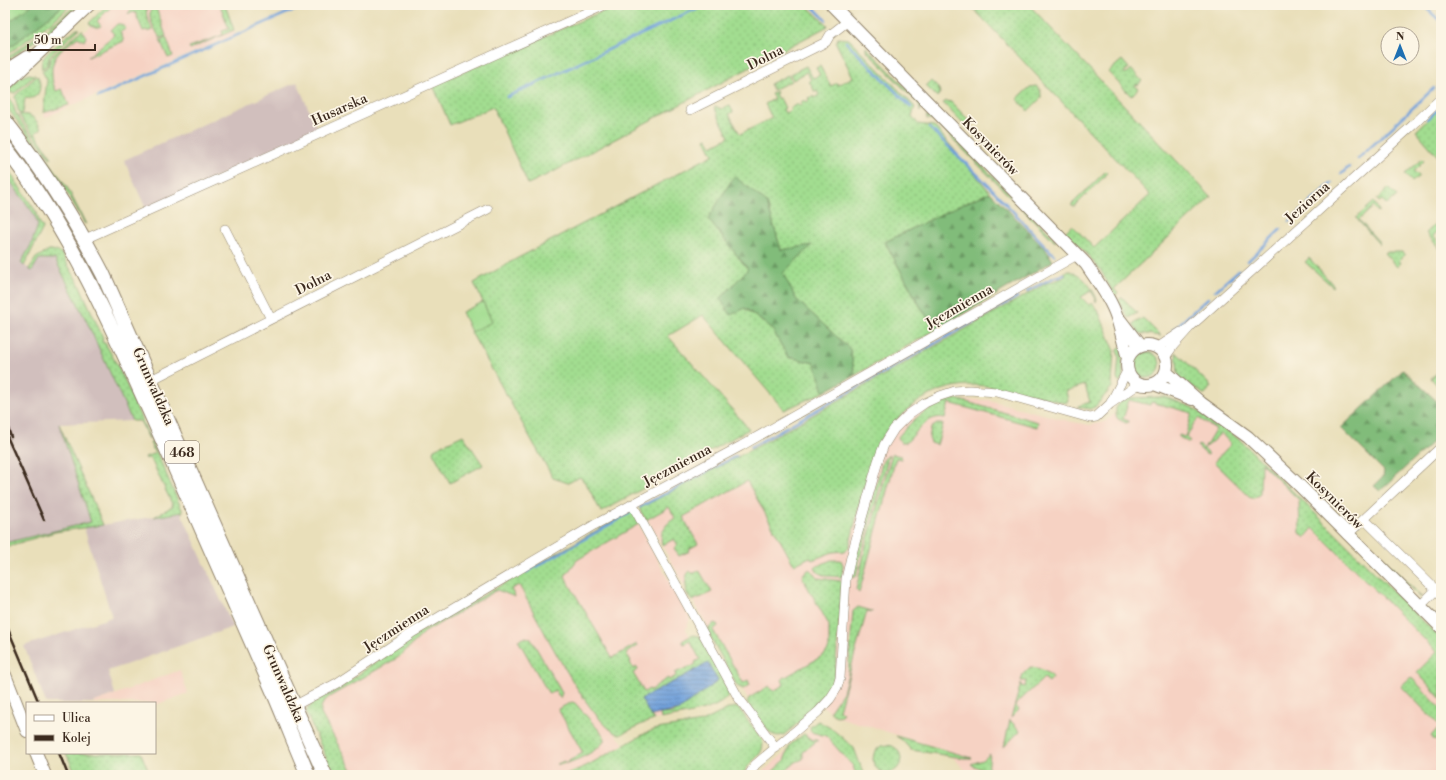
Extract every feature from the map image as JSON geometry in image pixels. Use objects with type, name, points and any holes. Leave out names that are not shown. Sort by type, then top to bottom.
[{"type":"main road","points":[[5,85],[89,5]]},
{"type":"main road","name":"Kosynierów","points":[[832,5],[1077,255],[1098,282],[1117,317],[1140,346]]},
{"type":"main road","points":[[5,71],[48,44]]},
{"type":"main road","name":"Grunwaldzka","points":[[5,121],[49,180],[85,239],[115,298],[324,775]]},
{"type":"main road","name":"Grunwaldzka","points":[[8,151],[69,243],[89,280],[117,339],[268,680],[308,775]]},
{"type":"main road","name":"Kosynierów","points":[[1117,317],[1128,358]]},
{"type":"main road","points":[[1140,346],[1152,346],[1161,352],[1167,364],[1166,372],[1163,377],[1154,384],[1147,386],[1134,381],[1127,371],[1126,364],[1133,350],[1140,346]]},
{"type":"main road","name":"Kosynierów","points":[[1166,372],[1201,403],[1248,437],[1298,484],[1441,627]]},
{"type":"main road","name":"Kosynierów","points":[[1154,384],[1201,403]]},
{"type":"main road","points":[[5,674],[26,728]]},
{"type":"main road","points":[[36,754],[44,775]]},
{"type":"street","name":"Husarska","points":[[85,239],[605,5]]},
{"type":"street","name":"Dolna","points":[[690,110],[826,42],[830,35],[848,21]]},
{"type":"street","name":"Jeziorna","points":[[1161,352],[1406,132],[1441,98]]},
{"type":"street","name":"Dolna","points":[[151,380],[488,209]]},
{"type":"street","points":[[225,229],[270,319]]},
{"type":"street","name":"Jęczmienna","points":[[294,706],[338,683],[412,633],[493,586],[519,569],[632,504],[741,446],[1077,255]]},
{"type":"street","points":[[1110,404],[1127,371]]},
{"type":"street","points":[[749,775],[755,765],[818,712],[830,699],[837,688],[840,678],[846,579],[878,461],[884,445],[894,428],[909,414],[925,403],[955,391],[969,390],[997,392],[1090,418],[1096,416],[1110,404],[1139,384]]},
{"type":"street","points":[[1347,534],[1441,447]]},
{"type":"street","points":[[632,504],[738,697],[776,748]]},
{"type":"street","points":[[1364,519],[1439,590],[1420,606]]},
{"type":"shaded area","points":[[111,5],[225,5],[235,34],[44,118],[53,56],[93,25]]},
{"type":"shaded area","points":[[297,82],[318,131],[146,209],[124,160]]},
{"type":"shaded area","points":[[5,174],[34,214],[38,225],[31,245],[21,263],[32,271],[39,259],[55,259],[87,322],[132,421],[59,424],[91,522],[5,543]]},
{"type":"shaded area","points":[[1129,399],[1177,405],[1194,412],[1252,454],[1317,519],[1313,528],[1437,652],[1417,672],[1441,699],[1441,775],[970,775],[946,750],[835,716],[818,703],[751,704],[641,508],[810,420],[960,400],[988,400],[1090,425],[1104,422],[1115,414]]},
{"type":"shaded area","points":[[181,512],[233,627],[108,671],[115,694],[95,702],[46,702],[24,646],[112,617],[84,528]]},
{"type":"shaded area","points":[[632,513],[690,619],[686,629],[690,637],[726,685],[729,693],[725,700],[702,711],[654,720],[642,724],[548,559]]},
{"type":"shaded area","points":[[519,585],[608,725],[624,744],[586,766],[564,775],[355,775],[321,714],[320,707],[324,701],[399,657],[425,632],[498,590],[515,596],[511,589]]},
{"type":"shaded area","points":[[180,670],[188,693],[156,705],[156,702],[95,702]]},
{"type":"shaded area","points":[[820,723],[860,775],[760,775],[760,774]]},
{"type":"green space","points":[[5,5],[31,5],[5,25]]},
{"type":"green space","points":[[31,5],[64,5],[13,45],[5,48],[5,25]]},
{"type":"green space","points":[[64,5],[71,5],[53,21],[5,56],[5,48],[13,45]]},
{"type":"green space","points":[[76,5],[79,5],[52,29],[5,62],[5,59],[46,30]]},
{"type":"green space","points":[[107,5],[113,5],[97,21],[101,26],[96,27],[89,23]]},
{"type":"green space","points":[[134,5],[149,5],[147,8],[148,21],[153,30],[148,32],[147,30],[143,31],[135,12],[128,14]]},
{"type":"green space","points":[[154,5],[166,36],[160,38],[151,22],[150,17],[151,9]]},
{"type":"green space","points":[[220,5],[225,5],[234,30],[223,35],[222,31],[229,29]]},
{"type":"green space","points":[[617,5],[806,5],[828,26],[528,184],[493,107],[450,125],[433,85]]},
{"type":"green space","points":[[970,5],[1029,5],[1211,197],[1114,289],[1118,293],[1115,296],[1101,271],[1087,254],[1065,232],[1072,225],[1094,248],[1150,195]]},
{"type":"green space","points":[[117,24],[121,24],[126,28],[120,32],[124,41],[88,57],[114,35],[111,30]]},
{"type":"green space","points":[[76,29],[79,29],[50,55],[47,65],[42,69],[43,60],[48,53]]},
{"type":"green space","points":[[82,30],[86,37],[84,41],[78,37],[68,44],[56,56],[52,67],[52,80],[55,89],[56,91],[62,89],[69,105],[43,113],[47,80],[42,71],[48,66],[51,57]]},
{"type":"green space","points":[[220,36],[190,49],[189,47]]},
{"type":"green space","points":[[166,37],[173,56],[168,58],[160,40]]},
{"type":"green space","points":[[838,38],[849,39],[915,107],[912,116],[918,124],[934,126],[990,192],[885,242],[920,306],[936,330],[855,375],[850,349],[796,299],[782,273],[811,246],[781,250],[767,203],[708,219],[748,269],[744,308],[772,329],[788,357],[815,363],[824,392],[784,410],[703,315],[668,336],[749,429],[601,512],[587,485],[580,477],[568,483],[553,478],[471,332],[492,321],[474,283],[516,259],[713,155],[705,139],[707,138],[712,146],[729,137],[714,107],[715,106],[721,109],[730,105],[733,112],[729,114],[740,134],[772,118],[765,104],[774,99],[771,94],[776,91],[777,93],[775,94],[778,99],[780,98],[785,108],[783,109],[785,113],[791,110],[790,108],[798,104],[799,106],[802,104],[801,102],[805,100],[807,102],[809,100],[808,98],[813,96],[814,98],[819,95],[817,91],[815,92],[809,81],[811,80],[807,72],[793,80],[790,74],[806,66],[813,78],[820,75],[816,68],[820,66],[831,86],[837,83],[838,85],[853,77],[836,43]]},
{"type":"green space","points":[[866,47],[921,103],[922,106],[920,112],[919,104],[866,50]]},
{"type":"green space","points":[[1122,60],[1129,68],[1124,72],[1125,74],[1131,69],[1142,81],[1138,85],[1135,85],[1138,89],[1131,96],[1108,72]]},
{"type":"green space","points":[[29,74],[35,75],[15,93],[11,93],[8,89],[21,77]]},
{"type":"green space","points":[[788,75],[791,81],[773,90],[770,84]]},
{"type":"green space","points":[[37,76],[40,82],[39,92],[34,97],[25,98],[23,113],[19,114],[15,97]]},
{"type":"green space","points":[[931,81],[939,89],[940,93],[937,97],[926,86]]},
{"type":"green space","points":[[1036,86],[1039,88],[1041,98],[1028,111],[1017,99],[1030,87]]},
{"type":"green space","points":[[6,94],[13,104],[16,114],[67,187],[86,224],[49,164],[8,109],[5,102]]},
{"type":"green space","points":[[947,101],[951,102],[973,124],[968,129],[943,103]]},
{"type":"green space","points":[[1441,107],[1441,160],[1416,131]]},
{"type":"green space","points":[[19,115],[30,116],[37,122],[41,129],[35,133],[52,158],[50,158]]},
{"type":"green space","points":[[926,116],[933,116],[1056,240],[1055,242],[933,119],[927,119]]},
{"type":"green space","points":[[5,136],[38,181],[89,260],[146,382],[12,147],[5,138]]},
{"type":"green space","points":[[1422,159],[1424,161],[1414,171],[1419,176],[1412,182],[1405,174]]},
{"type":"green space","points":[[5,165],[37,213],[43,228],[24,266],[21,263],[31,245],[38,225],[34,214],[5,174]]},
{"type":"green space","points":[[1106,171],[1108,173],[1074,207],[1071,205]]},
{"type":"green space","points":[[734,176],[767,203],[781,250],[812,245],[783,273],[796,299],[850,349],[855,375],[824,392],[815,363],[788,357],[772,329],[745,308],[731,315],[720,299],[748,269],[708,219]]},
{"type":"green space","points":[[1389,188],[1397,196],[1387,205],[1382,200],[1379,202],[1377,199]]},
{"type":"green space","points":[[990,192],[1045,248],[1053,261],[936,330],[920,306],[885,242]]},
{"type":"green space","points":[[1374,202],[1379,211],[1378,212],[1373,207],[1359,220],[1380,243],[1379,244],[1356,218]]},
{"type":"green space","points":[[1441,219],[1441,222],[1438,225],[1441,228],[1433,236],[1438,242],[1437,244],[1441,250],[1426,233]]},
{"type":"green space","points":[[49,250],[61,253],[80,286],[103,338],[103,343],[105,343],[118,366],[150,439],[140,421],[132,421],[87,322],[55,259],[39,259],[32,271],[29,269],[36,258]]},
{"type":"green space","points":[[1402,252],[1405,255],[1399,260],[1401,263],[1397,267],[1384,253]]},
{"type":"green space","points":[[1309,258],[1334,286],[1333,287],[1305,262]]},
{"type":"green space","points":[[1070,271],[1083,278],[1097,299],[1096,302],[1096,299],[1091,291],[1081,297],[1089,305],[1092,303],[1098,310],[1114,349],[1112,387],[1095,407],[1090,409],[1078,407],[1090,402],[1085,385],[1066,391],[1068,401],[1065,403],[1027,393],[1026,395],[992,387],[972,385],[949,388],[937,392],[917,403],[899,418],[881,440],[866,481],[849,548],[845,551],[833,552],[812,560],[810,557],[794,565],[747,481],[683,517],[698,544],[689,549],[690,551],[679,556],[674,548],[678,545],[674,539],[663,545],[661,541],[664,529],[668,523],[675,518],[669,507],[646,520],[640,510],[640,508],[758,446],[1047,283],[1063,278],[1066,275],[1064,272]]},
{"type":"green space","points":[[1122,297],[1137,313],[1128,318],[1118,301]]},
{"type":"green space","points":[[483,302],[492,322],[471,332],[462,312]]},
{"type":"green space","points":[[1143,318],[1161,336],[1139,333],[1133,324]]},
{"type":"green space","points":[[1122,346],[1123,377],[1120,382],[1117,379],[1119,356],[1117,351]]},
{"type":"green space","points":[[1147,352],[1156,356],[1160,365],[1156,374],[1147,378],[1138,374],[1134,365],[1138,356]]},
{"type":"green space","points":[[1176,352],[1211,386],[1205,395],[1180,378],[1178,374]]},
{"type":"green space","points":[[1403,370],[1441,405],[1441,434],[1380,491],[1374,486],[1383,477],[1384,471],[1341,428]]},
{"type":"green space","points":[[1441,370],[1441,390],[1431,378]]},
{"type":"green space","points":[[1165,397],[1191,407],[1210,418],[1241,441],[1441,639],[1441,699],[1417,672],[1437,652],[1313,528],[1305,538],[1300,533],[1299,500],[1261,463],[1260,494],[1254,498],[1251,498],[1214,462],[1231,444],[1221,433],[1204,449],[1216,429],[1198,418],[1186,437],[1191,441],[1189,443],[1179,437],[1179,435],[1185,437],[1192,413],[1151,402],[1150,405],[1129,400],[1123,419],[1129,422],[1126,423],[1118,419],[1116,416],[1116,408],[1123,399],[1124,401],[1127,398]]},
{"type":"green space","points":[[956,399],[1038,422],[1037,427],[949,403],[945,418],[939,417],[928,421],[907,442],[901,443],[898,437],[923,413],[938,404]]},
{"type":"green space","points":[[59,424],[103,525],[55,532],[5,547],[5,543],[91,522]]},
{"type":"green space","points":[[937,424],[943,424],[937,445],[931,443],[929,438],[931,428]]},
{"type":"green space","points":[[463,435],[483,465],[450,483],[433,452],[434,449]]},
{"type":"green space","points":[[152,442],[183,512],[154,517],[173,506],[150,457],[146,459],[145,457],[155,453],[150,443]]},
{"type":"green space","points":[[1199,445],[1209,454],[1207,455],[1198,447]]},
{"type":"green space","points":[[892,454],[901,456],[901,459],[896,458],[859,593],[856,590],[866,545]]},
{"type":"green space","points":[[889,455],[859,561],[856,577],[852,577],[853,567],[882,463]]},
{"type":"green space","points":[[630,511],[634,512],[639,522],[637,525],[577,560],[565,576],[567,580],[612,658],[637,644],[638,646],[626,653],[631,661],[630,662],[633,669],[637,667],[638,670],[633,673],[644,692],[649,689],[651,690],[668,678],[669,680],[676,676],[675,673],[696,664],[695,662],[700,659],[690,641],[684,644],[682,641],[696,635],[701,638],[726,685],[729,693],[725,699],[719,704],[710,708],[661,719],[660,714],[673,713],[718,681],[708,664],[641,699],[654,720],[620,735],[608,727],[594,712],[579,691],[519,585],[511,589],[515,597],[497,590],[425,632],[399,657],[329,697],[322,704],[321,714],[355,775],[334,775],[306,713],[308,708],[311,706],[311,703],[340,688],[418,633]]},
{"type":"green space","points":[[1357,532],[1422,597],[1420,597],[1356,536]]},
{"type":"green space","points":[[831,560],[841,560],[843,565],[842,577],[825,576],[817,572],[815,567]]},
{"type":"green space","points":[[810,569],[818,578],[842,581],[835,676],[827,694],[821,701],[808,715],[781,736],[770,733],[747,703],[749,698],[769,686],[773,691],[784,685],[782,679],[824,655],[828,650],[829,625],[802,577],[804,573]]},
{"type":"green space","points":[[699,570],[712,592],[692,601],[686,592],[686,578],[689,571],[691,573],[695,573]]},
{"type":"green space","points":[[858,607],[872,612],[867,611],[839,710],[843,713],[840,716],[836,716],[830,711],[843,692],[848,674],[853,611]]},
{"type":"green space","points":[[714,623],[718,626],[713,630],[743,683],[748,680],[750,685],[743,689],[737,686],[709,634],[708,629]]},
{"type":"green space","points":[[526,637],[531,639],[562,693],[560,698],[555,690],[549,694],[518,640]]},
{"type":"green space","points":[[1030,667],[1043,670],[1053,677],[1049,682],[1044,678],[1015,705],[1019,710],[1011,718],[1021,683],[1021,686],[1025,687],[1026,681],[1021,681],[1023,674]]},
{"type":"green space","points":[[1411,677],[1441,709],[1441,736],[1435,741],[1431,736],[1440,726],[1401,686]]},
{"type":"green space","points":[[572,702],[575,703],[604,736],[604,741],[596,749],[583,757],[568,763],[557,764],[564,761],[565,763],[583,753],[558,709]]},
{"type":"green space","points":[[735,707],[739,709],[762,739],[763,745],[760,754],[749,765],[743,775],[564,775],[586,766],[646,733],[657,729],[702,722]]},
{"type":"green space","points":[[1010,720],[1020,731],[1004,747]]},
{"type":"green space","points":[[818,721],[832,729],[854,748],[864,775],[856,775],[853,766],[826,736],[811,732],[810,727]]},
{"type":"green space","points":[[804,734],[812,740],[818,740],[803,752],[803,759],[796,762],[781,775],[769,775],[784,761],[790,745]]},
{"type":"green space","points":[[896,736],[972,758],[911,750]]},
{"type":"green space","points":[[887,745],[897,749],[901,759],[897,769],[887,773],[877,769],[873,759],[877,749]]},
{"type":"green space","points":[[66,754],[141,754],[150,775],[76,775]]},
{"type":"green space","points":[[990,754],[988,772],[971,764],[983,760]]},
{"type":"water","points":[[708,663],[718,681],[679,710],[651,716],[641,699]]},
{"type":"waterway","points":[[98,97],[285,14],[309,5]]},
{"type":"waterway","points":[[507,97],[704,5]]},
{"type":"waterway","points":[[811,5],[826,20]]},
{"type":"waterway","points":[[1423,5],[1441,22]]},
{"type":"waterway","points":[[846,42],[911,107]]},
{"type":"waterway","points":[[1358,159],[1434,88]]},
{"type":"waterway","points":[[1427,119],[1441,107]]},
{"type":"waterway","points":[[930,128],[993,190],[1054,255]]},
{"type":"waterway","points":[[1341,174],[1349,167]]},
{"type":"waterway","points":[[1308,205],[1332,183]]},
{"type":"waterway","points":[[1290,221],[1303,210]]},
{"type":"waterway","points":[[1248,261],[1281,229]]},
{"type":"waterway","points":[[1215,291],[1239,270]]},
{"type":"waterway","points":[[1027,291],[1064,274]]},
{"type":"waterway","points":[[751,447],[1017,297]]},
{"type":"waterway","points":[[1173,330],[1208,298]]},
{"type":"waterway","points":[[640,507],[736,456]]},
{"type":"waterway","points":[[527,572],[630,513]]},
{"type":"railway","points":[[5,420],[11,437]]},
{"type":"railway","points":[[5,432],[44,520]]},
{"type":"railway","points":[[5,622],[39,702]]},
{"type":"railway","points":[[59,754],[68,775]]}]
